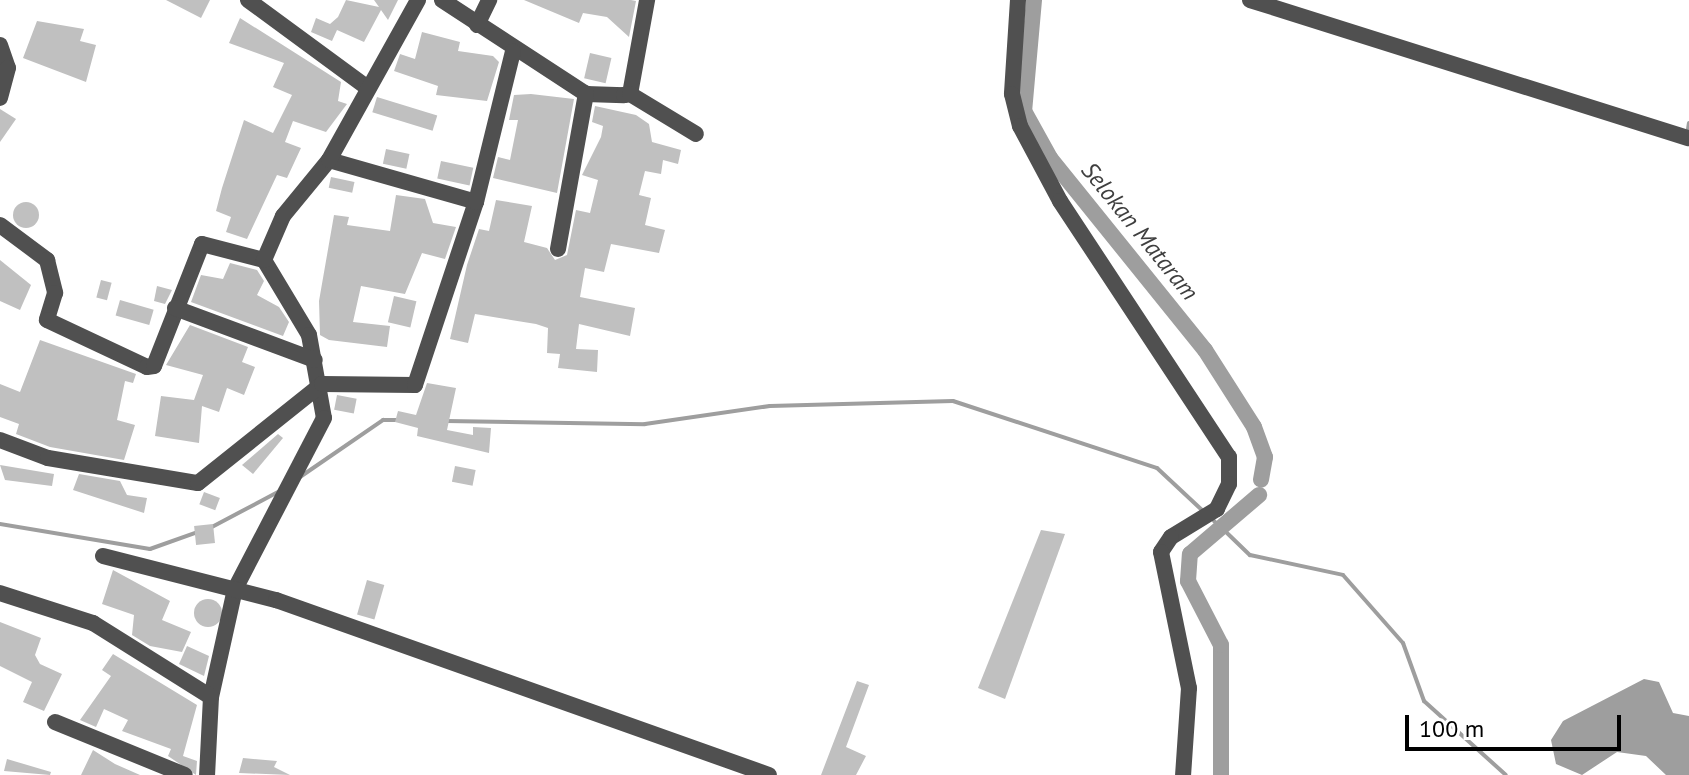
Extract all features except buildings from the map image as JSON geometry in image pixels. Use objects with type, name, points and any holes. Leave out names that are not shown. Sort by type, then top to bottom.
[{"type":"street","points":[[248,0],[368,88]]},
{"type":"street","points":[[264,260],[283,216],[329,160],[418,0]]},
{"type":"street","points":[[442,0],[513,51],[586,94],[630,94],[696,134]]},
{"type":"street","points":[[477,25],[489,0]]},
{"type":"street","points":[[630,94],[647,0]]},
{"type":"street","points":[[1018,0],[1012,94],[1020,126],[1060,201],[1229,457],[1229,484],[1217,509],[1171,537],[1161,552],[1189,688],[1183,775]]},
{"type":"street","points":[[1250,0],[1689,138]]},
{"type":"street","points":[[0,45],[8,68],[0,98]]},
{"type":"street","points":[[0,440],[48,458],[198,483],[322,384],[409,389],[418,382],[476,202],[513,51]]},
{"type":"street","points":[[558,249],[586,94]]},
{"type":"street","points":[[329,160],[476,202]]},
{"type":"street","points":[[0,225],[47,260],[55,293],[47,320],[151,367],[202,244],[264,260],[309,335],[322,384],[324,418],[235,589],[211,697],[207,775]]},
{"type":"street","points":[[175,308],[315,360]]},
{"type":"street","points":[[103,556],[235,589],[769,775]]},
{"type":"street","points":[[0,593],[93,623],[211,697]]},
{"type":"street","points":[[55,722],[185,775]]},
{"type":"shaded area","points":[[1644,679],[1659,682],[1673,713],[1689,716],[1689,775],[1666,775],[1646,756],[1617,752],[1582,775],[1556,764],[1551,740],[1563,721]]},
{"type":"waterway","name":"Selokan Mataram","points":[[1034,0],[1024,111],[1050,158],[1205,350],[1254,427],[1265,457],[1261,480]]},
{"type":"waterway","points":[[1688,129],[1689,123]]},
{"type":"waterway","points":[[446,421],[645,424],[770,406],[953,401],[1157,468],[1203,511]]},
{"type":"waterway","points":[[300,477],[383,420],[397,420]]},
{"type":"waterway","points":[[210,528],[280,491]]},
{"type":"waterway","name":"Selokan Mataram","points":[[1221,775],[1221,645],[1188,581],[1190,554],[1259,495]]},
{"type":"waterway","points":[[0,524],[150,549],[198,532]]},
{"type":"waterway","points":[[1227,533],[1250,555],[1343,575],[1403,643],[1424,701],[1506,775]]}]
